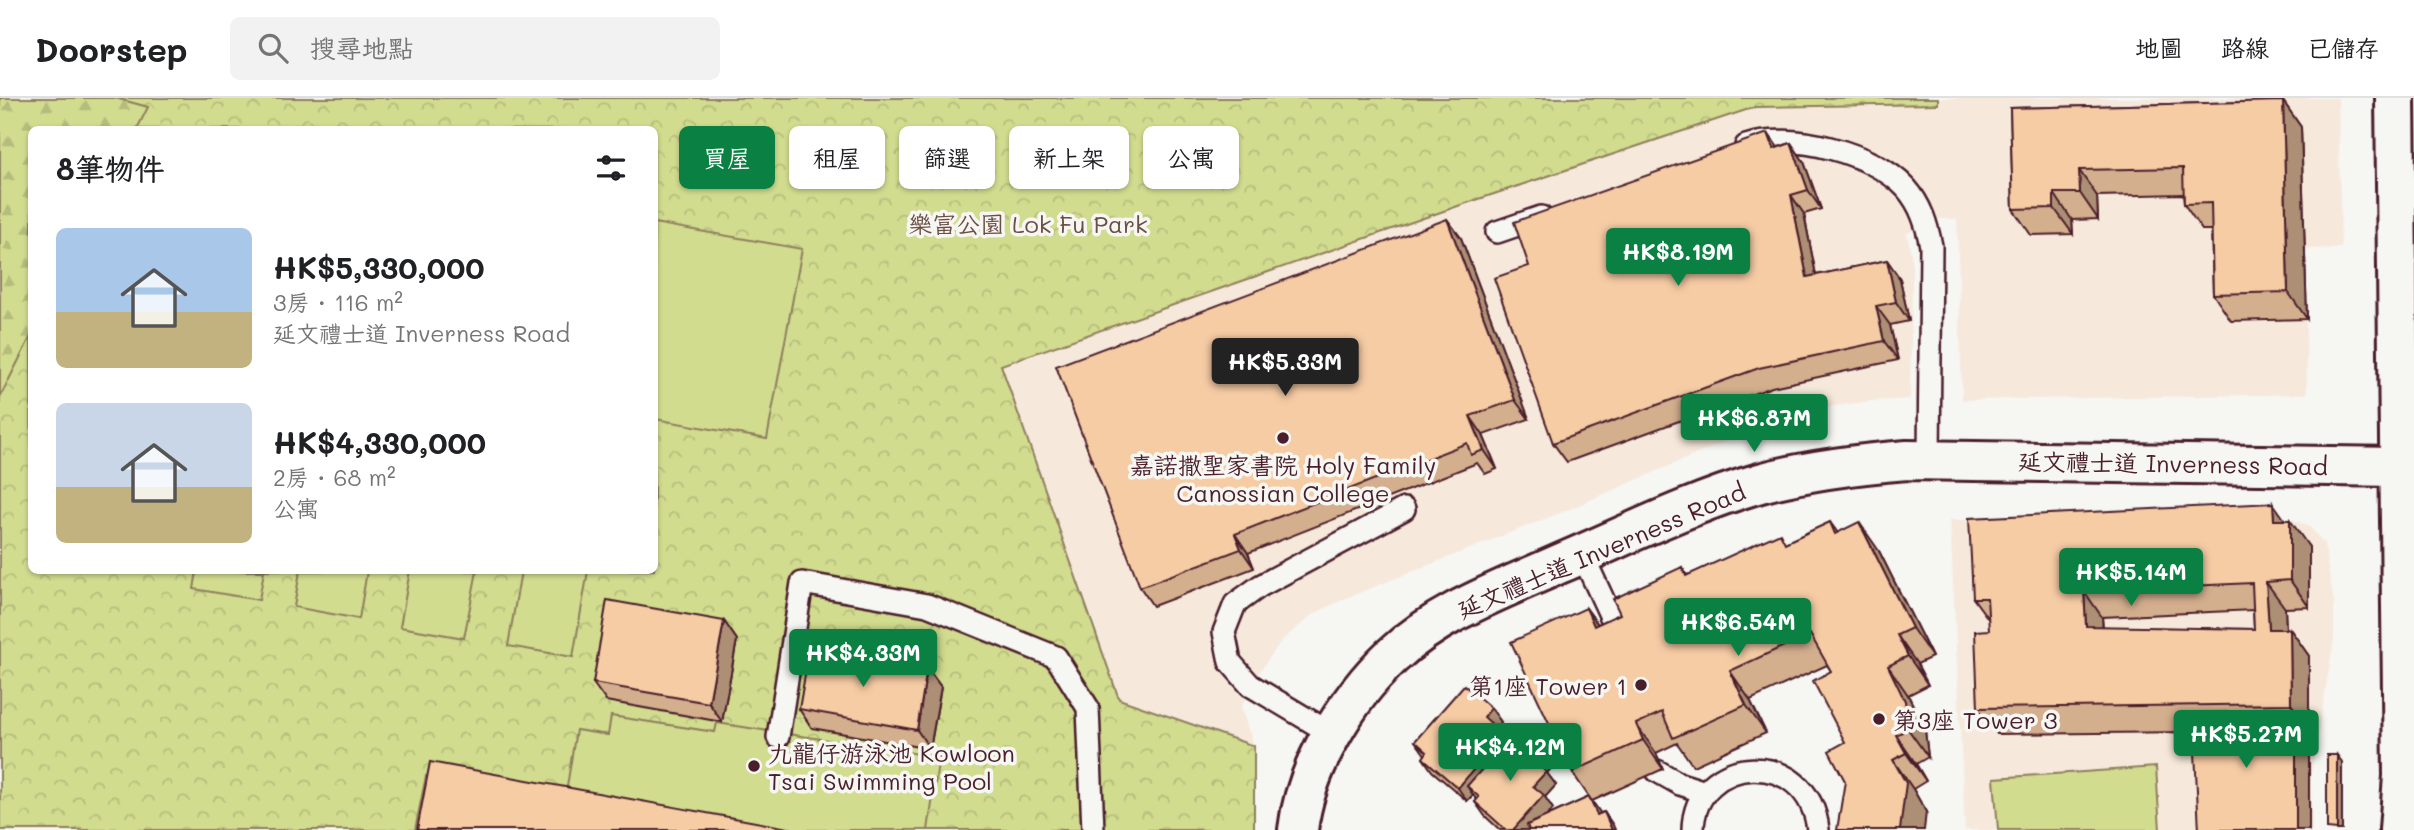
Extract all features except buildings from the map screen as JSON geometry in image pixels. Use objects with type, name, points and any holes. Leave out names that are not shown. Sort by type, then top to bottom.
[{"type":"street","points":[[2395,98],[2403,776],[2399,830]]},
{"type":"street","name":"延文禮士道 Inverness Road","points":[[1298,830],[1311,778],[1332,734],[1359,692],[1392,656],[1432,625],[1475,601],[1582,554],[1712,499],[1759,483],[1857,464],[1929,459],[2400,467]]},
{"type":"lane","points":[[1724,154],[1762,141],[1791,140],[1821,145],[1889,173],[1919,205],[1931,247],[1929,459]]},
{"type":"lane","points":[[1497,232],[1560,210]]},
{"type":"lane","points":[[1332,734],[1250,685],[1230,662],[1224,632],[1235,604],[1260,586],[1404,509]]},
{"type":"lane","points":[[1582,554],[1613,621],[1616,638],[1614,654]]},
{"type":"lane","points":[[778,737],[802,583],[927,605],[1056,657],[1088,708],[1093,830]]},
{"type":"lane","points":[[1693,830],[1693,820],[1705,792],[1730,774],[1751,769],[1773,771],[1791,780],[1807,795],[1816,814],[1818,830]]},
{"type":"lane","points":[[1657,771],[1680,784],[1705,792]]},
{"type":"shaded area","points":[[1938,98],[2338,98],[2341,248],[2305,249],[2307,394],[1962,400],[1957,219],[1940,219],[1907,233],[1912,259],[1910,399],[1834,406],[1761,426],[1565,511],[1346,598],[1312,615],[1281,641],[1250,685],[1241,708],[1254,746],[1119,699],[1001,365],[1458,206],[1755,107],[1937,104]]},
{"type":"shaded area","points":[[2291,519],[2310,527],[2324,544],[2334,602],[2334,639],[2311,775],[2312,830],[1965,830],[1950,520]]},
{"type":"green space","points":[[0,98],[232,98],[225,126],[28,126],[28,574],[30,574],[0,645]]},
{"type":"green space","name":"樂富公園 Lok Fu Park","points":[[115,98],[1938,98],[1938,104],[1755,107],[1458,206],[1001,365],[1119,699],[1254,746],[1254,830],[0,830],[0,397],[28,342],[28,574],[658,574],[658,126],[138,126],[148,107]]},
{"type":"green space","points":[[658,224],[802,249],[767,439],[658,420]]},
{"type":"green space","points":[[196,574],[263,574],[259,600],[194,589]]},
{"type":"green space","points":[[300,574],[366,574],[359,619],[294,607]]},
{"type":"green space","points":[[409,574],[476,574],[464,638],[400,627]]},
{"type":"green space","points":[[520,574],[587,574],[573,657],[508,646]]},
{"type":"green space","name":"九龍仔游泳池 Kowloon Tsai Swimming Pool","points":[[611,716],[715,732],[717,723],[939,757],[928,830],[415,830],[426,776],[565,799],[576,730],[608,735]]},
{"type":"green space","points":[[2156,767],[2160,830],[1998,830],[1994,778]]},
{"type":"place","name":"嘉諾撒聖家書院 Holy Family Canossian College","points":[[1283,438]]},
{"type":"place","name":"第1座 Tower 1","points":[[1641,685]]},
{"type":"place","name":"第3座 Tower 3","points":[[1879,719]]},
{"type":"place","name":"九龍仔游泳池 Kowloon Tsai Swimming Pool","points":[[754,766]]}]
